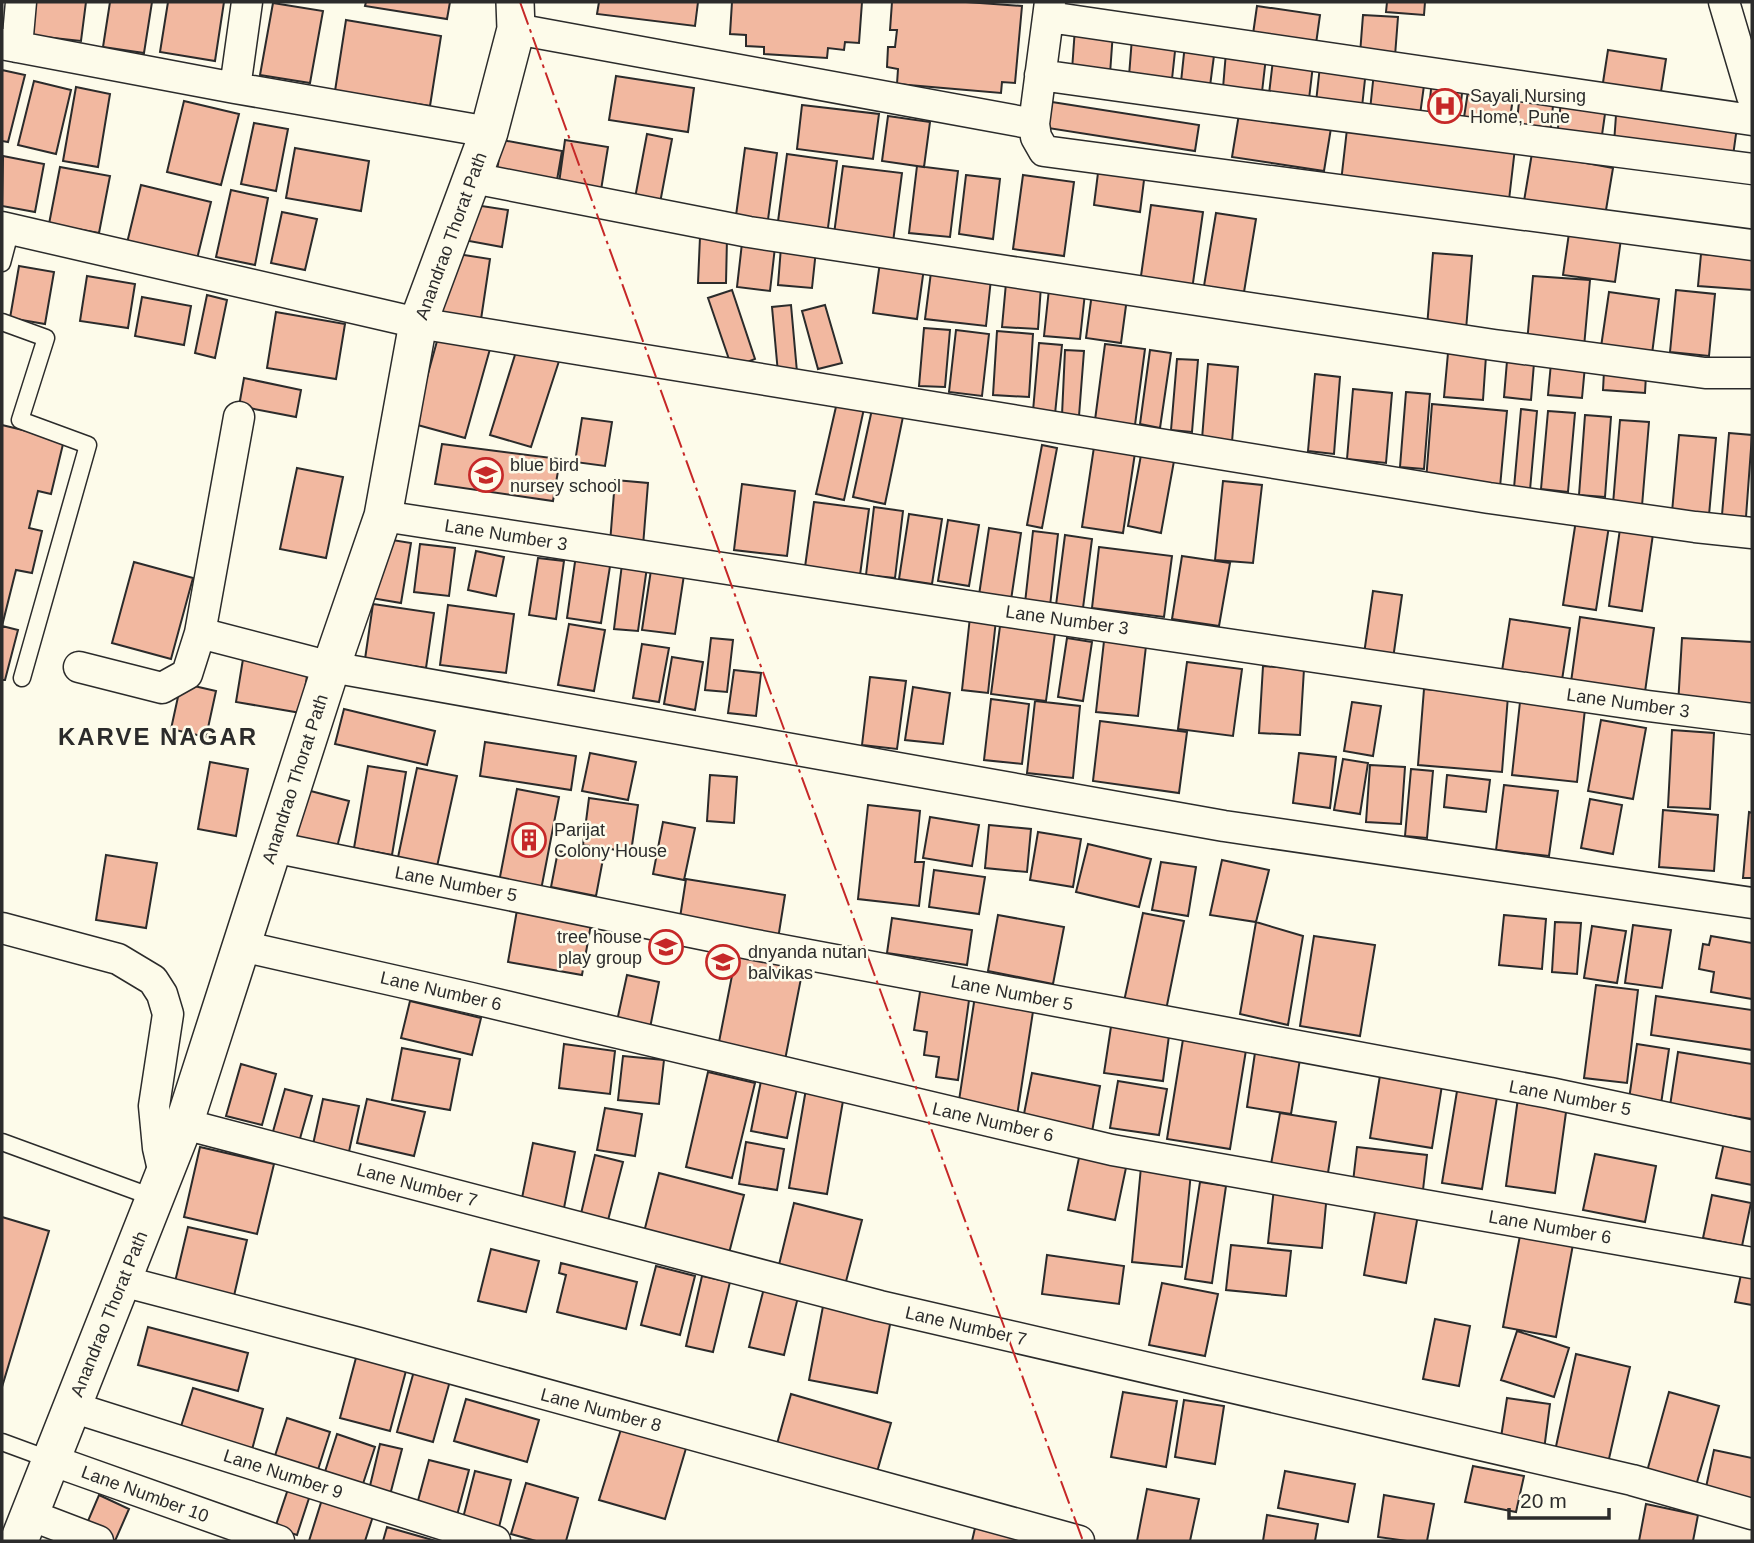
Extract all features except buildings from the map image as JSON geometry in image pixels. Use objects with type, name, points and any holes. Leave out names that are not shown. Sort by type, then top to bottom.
[{"type":"street","points":[[21,2],[9,46],[489,132]]},
{"type":"street","points":[[235,88],[247,2]]},
{"type":"street","points":[[1724,2],[1752,96]]},
{"type":"street","points":[[1752,120],[1049,9],[1034,124],[1036,137],[1044,151],[1752,245]]},
{"type":"street","points":[[515,15],[1034,124]]},
{"type":"street","name":"Anandrao Thorat Path","points":[[24,1528],[184,1124],[331,667],[383,516],[418,323],[489,132],[515,15]]},
{"type":"street","points":[[1040,75],[1752,169]]},
{"type":"street","points":[[472,178],[749,232],[1494,345],[1705,373],[1752,373]]},
{"type":"street","points":[[6,228],[418,323],[1489,498],[1752,533]]},
{"type":"street","points":[[79,667],[162,688],[187,674],[200,633],[239,417]]},
{"type":"street","name":"Lane Number 3","points":[[383,516],[1022,614],[1752,719]]},
{"type":"street","points":[[200,633],[331,667],[1224,826],[1752,903]]},
{"type":"street","name":"Lane Number 5","points":[[273,848],[750,944],[1537,1091],[1752,1136]]},
{"type":"street","points":[[2,928],[118,959],[153,979],[162,993],[168,1014],[154,1106],[160,1186]]},
{"type":"street","name":"Lane Number 6","points":[[241,946],[1112,1150],[1752,1263]]},
{"type":"street","name":"Lane Number 7","points":[[184,1124],[880,1306],[1632,1480],[1752,1514]]},
{"type":"street","name":"Lane Number 8","points":[[122,1280],[1079,1541]]},
{"type":"street","name":"Lane Number 9","points":[[72,1407],[495,1541]]},
{"type":"street","name":"Lane Number 10","points":[[51,1460],[279,1541]]},
{"type":"street","points":[[24,1528],[98,1541]]},
{"type":"lane","points":[[2,263],[6,228]]},
{"type":"lane","points":[[2,322],[47,338],[20,421],[88,445],[22,678]]},
{"type":"lane","points":[[2,1142],[160,1186]]},
{"type":"lane","points":[[2,1442],[51,1460]]},
{"type":"power","points":[[520,2],[1083,1541]]},
{"type":"place","name":"Sayali Nursing Home, Pune","points":[[1445,106]]},
{"type":"place","name":"blue bird nursey school","points":[[486,475]]},
{"type":"place","name":"Parijat Colony House","points":[[529,840]]},
{"type":"place","name":"tree house play group","points":[[666,947]]},
{"type":"place","name":"dnyanda nutan balvikas","points":[[723,962]]},
{"type":"district","name":"KARVE NAGAR","points":[[158,737]]}]
